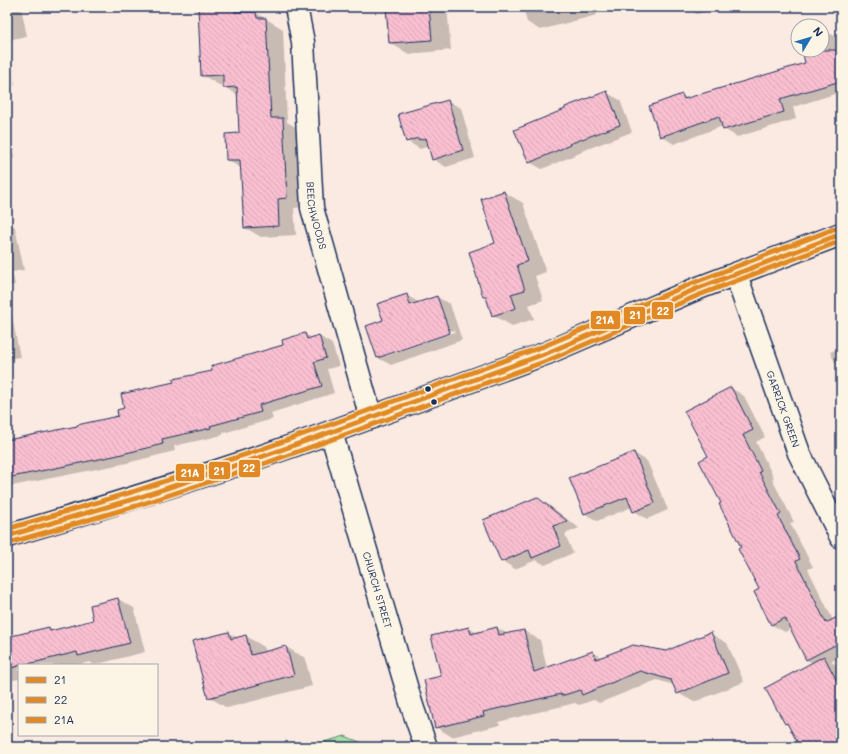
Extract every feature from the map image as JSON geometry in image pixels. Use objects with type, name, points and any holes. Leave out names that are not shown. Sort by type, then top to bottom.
[{"type":"street","name":"BEECHWOODS","points":[[296,7],[303,42],[312,208],[371,418]]},
{"type":"street","points":[[7,536],[134,499],[264,456],[371,418],[547,352],[696,289],[736,276],[841,234]]},
{"type":"street","name":"GARRICK GREEN","points":[[736,276],[799,453],[841,537]]},
{"type":"street","name":"CHURCH STREET","points":[[331,432],[412,706],[422,739],[426,747]]},
{"type":"green space","points":[[345,736],[367,745],[366,747],[306,747]]},
{"type":"building","points":[[198,7],[235,7],[235,12],[256,12],[257,18],[266,18],[271,118],[283,118],[287,198],[278,199],[279,226],[244,228],[240,160],[226,160],[225,134],[239,133],[237,87],[223,88],[223,75],[201,76]]},
{"type":"building","points":[[386,7],[429,7],[432,40],[389,43]]},
{"type":"building","points":[[830,50],[836,50],[841,67],[841,81],[780,99],[784,112],[723,130],[719,116],[660,137],[649,106],[682,94],[684,99],[805,63],[804,58],[830,58]]},
{"type":"building","points":[[607,91],[620,125],[569,144],[570,145],[529,163],[514,130],[565,109],[565,107]]},
{"type":"building","points":[[448,100],[463,150],[432,160],[426,138],[419,140],[418,138],[406,142],[398,114]]},
{"type":"building","points":[[504,191],[528,261],[517,265],[525,290],[511,294],[516,308],[492,316],[486,297],[483,297],[469,252],[495,243],[481,199]]},
{"type":"building","points":[[407,294],[410,305],[437,296],[450,333],[377,358],[366,326],[383,320],[377,304]]},
{"type":"building","points":[[305,333],[307,339],[319,335],[326,358],[314,362],[322,386],[259,405],[261,412],[210,426],[211,428],[162,439],[163,444],[114,456],[7,478],[7,440],[118,416],[117,410],[124,408],[121,394],[174,382],[173,379],[212,371],[211,366],[283,345],[282,340]]},
{"type":"building","points":[[731,387],[753,430],[743,435],[761,471],[759,472],[781,514],[778,516],[800,559],[796,561],[826,623],[841,615],[841,642],[806,660],[785,618],[771,625],[754,592],[759,589],[738,549],[741,547],[719,504],[721,503],[699,461],[708,456],[684,411]]},
{"type":"building","points":[[634,452],[655,503],[633,512],[627,497],[584,514],[569,478]]},
{"type":"building","points":[[537,497],[567,521],[553,526],[561,546],[532,558],[529,550],[501,562],[483,520]]},
{"type":"building","points":[[118,598],[130,643],[78,656],[77,652],[28,664],[18,664],[18,666],[7,669],[7,637],[49,627],[50,631],[93,620],[90,605]]},
{"type":"building","points":[[469,627],[471,634],[497,627],[499,635],[524,630],[534,672],[593,651],[596,659],[633,645],[666,651],[711,632],[728,673],[677,694],[671,680],[640,671],[582,695],[580,690],[561,696],[561,694],[483,712],[484,716],[435,728],[424,680],[441,676],[431,636]]},
{"type":"building","points":[[229,632],[231,639],[246,635],[251,655],[286,646],[294,675],[208,698],[192,641]]},
{"type":"building","points":[[824,656],[841,689],[841,747],[800,747],[765,688]]},
{"type":"transit line","name":"21A","points":[[7,529],[132,492],[329,425],[544,346],[693,283],[839,227]]},
{"type":"transit line","name":"21","points":[[7,536],[134,499],[331,432],[547,353],[696,289],[841,234]]},
{"type":"transit line","name":"22","points":[[9,543],[136,506],[333,439],[549,360],[699,295],[841,241]]}]
